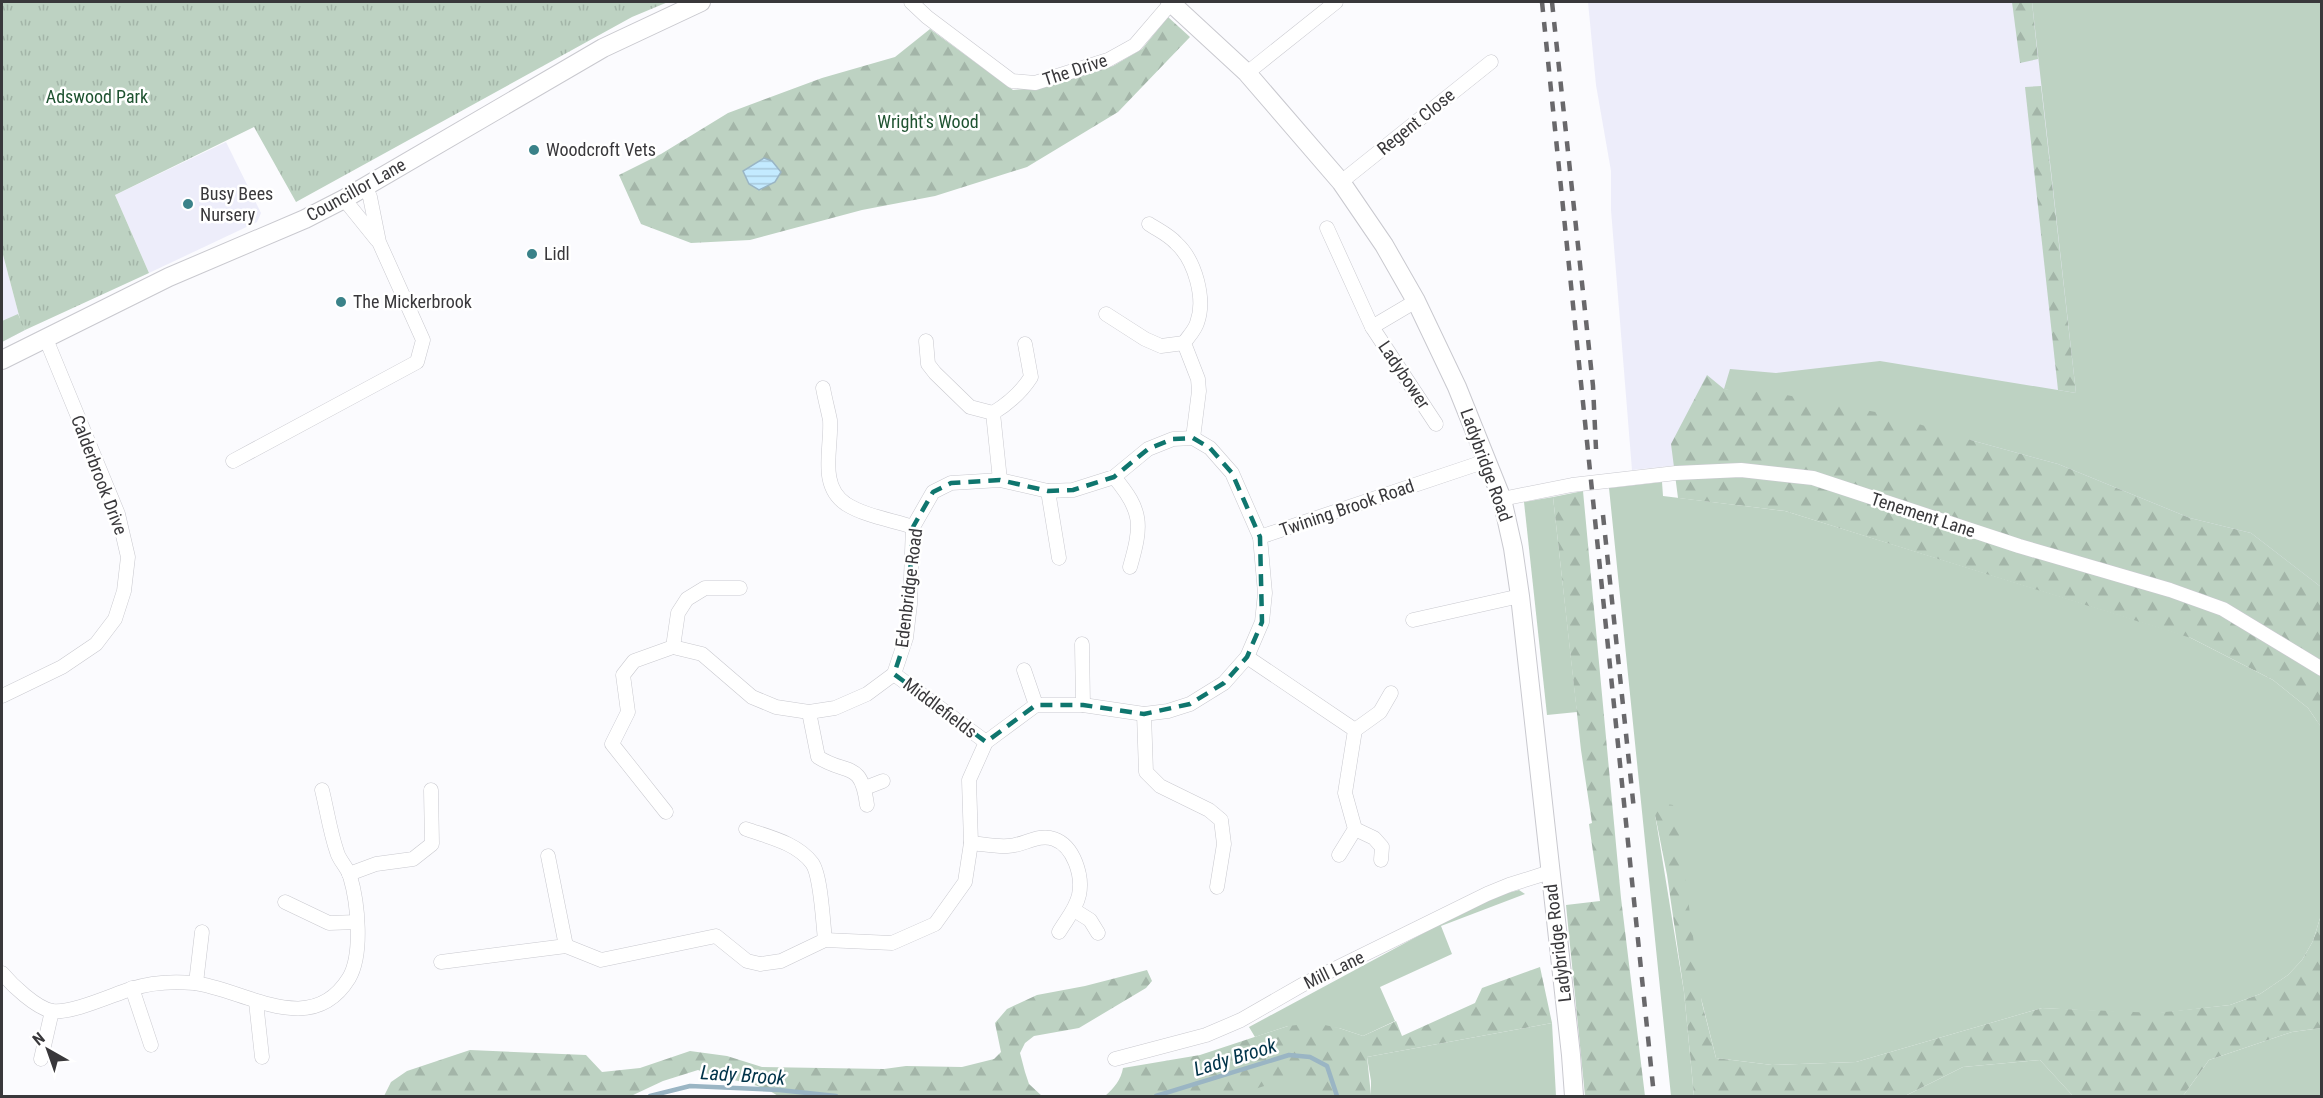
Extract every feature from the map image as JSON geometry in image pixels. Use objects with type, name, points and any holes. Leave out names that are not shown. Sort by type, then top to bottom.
[{"type":"street","name":"Councillor Lane","points":[[2,360],[169,277],[304,219],[344,199],[603,48],[701,2]]},
{"type":"street","name":"The Drive","points":[[911,2],[927,17],[1012,81],[1035,83],[1108,60],[1135,45],[1171,2]]},
{"type":"street","name":"Ladybridge Road","points":[[1171,2],[1247,73],[1341,182],[1384,245],[1416,302],[1457,387],[1502,499],[1513,548],[1520,596],[1572,1055],[1574,1096]]},
{"type":"street","points":[[1247,73],[1336,2]]},
{"type":"street","name":"Regent Close","points":[[1341,182],[1491,62]]},
{"type":"street","points":[[233,461],[417,362],[423,340],[379,242],[370,197],[365,186]]},
{"type":"street","points":[[344,199],[379,242]]},
{"type":"street","points":[[1106,314],[1145,339],[1161,346],[1184,343],[1197,324],[1200,304],[1198,284],[1190,263],[1177,243],[1149,224]]},
{"type":"street","name":"Ladybower","points":[[1327,228],[1372,327],[1436,424]]},
{"type":"street","name":"Ladybower","points":[[1372,327],[1416,302]]},
{"type":"street","name":"Calderbrook Drive","points":[[2,696],[62,667],[96,644],[115,619],[124,591],[129,557],[118,514],[46,339]]},
{"type":"street","points":[[926,341],[928,364],[935,373],[970,407],[993,412],[1008,404],[1031,377],[1025,344]]},
{"type":"street","points":[[1184,343],[1198,379],[1199,391],[1193,438],[1210,448],[1232,473],[1260,537]]},
{"type":"street","points":[[823,388],[830,420],[827,471],[833,489],[844,503],[858,510],[913,527]]},
{"type":"street","points":[[993,412],[1000,480]]},
{"type":"street","name":"Edenbridge Road","points":[[673,647],[702,654],[752,697],[776,707],[809,712],[846,704],[867,694],[894,674],[906,638],[910,604],[913,527],[933,492],[951,483],[1000,480],[1048,491],[1073,489],[1114,477],[1148,449],[1173,439],[1193,438]]},
{"type":"street","name":"Twining Brook Road","points":[[1036,705],[1083,705],[1144,714],[1168,711],[1208,695],[1224,683],[1247,657],[1262,622],[1265,593],[1260,537],[1486,461]]},
{"type":"street","name":"Tenement Lane","points":[[1502,499],[1572,485],[1676,473],[1741,470],[1813,478],[2019,546],[2170,590],[2223,609],[2322,669]]},
{"type":"street","points":[[1114,477],[1130,495],[1136,514],[1139,535],[1131,567]]},
{"type":"street","points":[[1048,491],[1059,558]]},
{"type":"street","points":[[666,812],[612,744],[628,712],[624,675],[634,661],[673,647],[678,613],[687,600],[705,588],[741,588]]},
{"type":"street","points":[[1413,620],[1520,596]]},
{"type":"street","points":[[1082,644],[1083,705]]},
{"type":"street","points":[[1247,657],[1354,730]]},
{"type":"street","points":[[441,962],[566,946],[601,960],[716,936],[747,961],[760,964],[781,961],[825,940],[892,943],[934,924],[965,882],[971,843],[969,780],[986,742],[1036,705],[1024,670]]},
{"type":"street","name":"Middlefields","points":[[894,674],[986,742]]},
{"type":"street","points":[[1339,855],[1355,829],[1345,793],[1354,730],[1380,712],[1391,693]]},
{"type":"street","points":[[809,712],[818,758],[852,770],[865,788],[867,805]]},
{"type":"street","points":[[1144,714],[1146,772],[1160,786],[1209,810],[1221,820],[1224,844],[1217,887]]},
{"type":"street","points":[[865,788],[883,781]]},
{"type":"street","points":[[2,974],[15,989],[52,1011],[83,1007],[132,988],[159,982],[196,983],[256,1002],[295,1009],[317,1005],[336,995],[356,965],[357,922],[349,874],[337,854],[322,790]]},
{"type":"street","points":[[349,874],[376,864],[414,859],[432,843],[431,790]]},
{"type":"street","points":[[746,829],[783,842],[800,852],[813,864],[817,874],[825,940]]},
{"type":"street","points":[[1355,829],[1374,838],[1382,847],[1381,860]]},
{"type":"street","points":[[971,843],[1010,846],[1039,838],[1054,839],[1074,858],[1080,884],[1079,895],[1074,910],[1059,932]]},
{"type":"street","points":[[548,856],[566,946]]},
{"type":"street","name":"Mill Lane","points":[[1115,1059],[1206,1035],[1240,1020],[1302,986],[1487,894],[1550,872]]},
{"type":"street","points":[[285,902],[329,923],[357,922]]},
{"type":"street","points":[[1074,910],[1090,920],[1098,933]]},
{"type":"street","points":[[196,983],[202,932]]},
{"type":"street","points":[[132,988],[150,1045]]},
{"type":"street","points":[[256,1002],[262,1057]]},
{"type":"street","points":[[41,1059],[52,1011]]},
{"type":"highlighted area","points":[[1193,438],[1210,448],[1232,473],[1260,537],[1262,622],[1247,657],[1224,683],[1190,704],[1144,714],[1083,705],[1036,705],[986,742],[894,674],[906,638],[913,527],[933,492],[951,483],[1000,480],[1048,491],[1073,490],[1114,477],[1148,449],[1173,439]]},
{"type":"shaded area","points":[[1588,2],[2321,2],[2321,657],[1699,463],[1632,470],[1611,210],[1611,171],[1596,85]]},
{"type":"shaded area","name":"Busy Bees Nursery","points":[[226,142],[261,213],[257,222],[149,273],[115,195]]},
{"type":"shaded area","points":[[2,251],[21,323],[25,330],[2,342]]},
{"type":"green space","name":"Adswood Park","points":[[2,2],[668,2],[632,17],[296,202],[254,127],[115,195],[149,273],[25,330],[21,323],[2,251]]},
{"type":"green space","points":[[2012,2],[2032,2],[2038,59],[2020,63]]},
{"type":"green space","points":[[2032,2],[2321,2],[2321,587],[2251,533],[2190,518],[2058,464],[1974,441],[1724,389],[1730,369],[1776,373],[1880,361],[2076,393]]},
{"type":"green space","name":"Wright's Wood","points":[[1168,17],[1190,37],[1118,112],[1027,167],[935,196],[862,210],[750,240],[691,243],[641,224],[619,175],[661,154],[728,113],[822,78],[895,57],[930,29],[1013,90],[1038,88],[1113,66],[1142,49]]},
{"type":"green space","points":[[2041,86],[2076,393],[2058,390],[2025,87]]},
{"type":"green space","points":[[18,314],[25,330],[2,342],[2,321]]},
{"type":"green space","points":[[1707,375],[1724,389],[1781,394],[1886,414],[2058,464],[2190,518],[2251,533],[2321,587],[2321,727],[2308,708],[2273,680],[2191,638],[1785,511],[1678,498],[1671,444]]},
{"type":"green space","points":[[1662,482],[1663,496],[1785,511],[2187,636],[2273,680],[2308,708],[2321,727],[2321,915],[2313,941],[2302,960],[2288,975],[2260,994],[2230,1005],[2152,1014],[2042,1008],[1856,1062],[1772,1065],[1716,1058],[1655,814],[1684,992],[1694,1096],[1671,1096],[1609,488]]},
{"type":"green space","points":[[1583,491],[1621,898],[1645,1096],[1585,1096],[1566,905],[1600,901],[1589,824],[1592,823],[1581,750],[1553,497]]},
{"type":"green space","points":[[1553,497],[1577,712],[1547,715],[1524,502]]},
{"type":"green space","points":[[1673,805],[1678,825],[1702,1003],[1716,1058],[1772,1065],[1856,1062],[2042,1008],[2156,1013],[2230,1005],[2260,994],[2288,975],[2302,960],[2313,941],[2321,915],[2321,1028],[2292,1032],[2209,1060],[2183,1096],[2073,1096],[2040,1060],[1963,1067],[1905,1096],[1694,1096],[1684,992],[1667,875],[1655,814],[1659,806]]},
{"type":"green space","points":[[1519,890],[1525,894],[1441,926],[1452,954],[1380,987],[1395,1021],[1363,1036],[1339,1028],[1288,1026],[1255,1037],[1249,1027],[1457,915],[1504,894]]},
{"type":"green space","points":[[1540,967],[1552,1023],[1367,1057],[1371,1095],[1373,1096],[1317,1096],[1314,1087],[1304,1080],[1292,1077],[1233,1096],[1105,1096],[1117,1084],[1123,1068],[1200,1055],[1288,1026],[1315,1023],[1363,1036],[1396,1021],[1402,1036],[1475,1003],[1482,988]]},
{"type":"green space","points":[[1147,970],[1152,981],[1146,988],[1079,1028],[1034,1036],[1025,1043],[1020,1053],[1025,1072],[1029,1084],[1042,1096],[778,1096],[759,1086],[698,1070],[663,1081],[631,1096],[384,1096],[391,1082],[407,1071],[470,1050],[586,1055],[602,1072],[640,1068],[690,1051],[727,1056],[762,1067],[884,1069],[906,1066],[962,1067],[994,1059],[1001,1052],[995,1023],[1007,1009],[1037,995],[1085,986]]},
{"type":"green space","points":[[1552,1023],[1556,1096],[1371,1095],[1367,1057]]},
{"type":"green space","points":[[2321,1028],[2321,1096],[2183,1096],[2209,1060],[2292,1032]]},
{"type":"green space","points":[[1289,1055],[1337,1096],[1159,1096]]},
{"type":"green space","points":[[2040,1060],[2073,1096],[1905,1096],[1963,1067]]},
{"type":"water","points":[[764,158],[772,161],[781,172],[775,182],[759,190],[749,184],[743,171]]},
{"type":"waterway","name":"Lady Brook","points":[[1156,1096],[1289,1055],[1310,1057],[1327,1066],[1337,1096]]},
{"type":"waterway","name":"Lady Brook","points":[[650,1096],[690,1086],[779,1090],[836,1096]]},
{"type":"railway","points":[[1542,2],[1654,1096]]},
{"type":"railway","points":[[1552,2],[1593,386],[1596,449]]},
{"type":"railway","points":[[1603,515],[1634,810]]},
{"type":"place","name":"Woodcroft Vets","points":[[534,150]]},
{"type":"place","name":"Busy Bees Nursery","points":[[188,204]]},
{"type":"place","name":"Lidl","points":[[532,254]]},
{"type":"place","name":"The Mickerbrook","points":[[341,302]]}]
